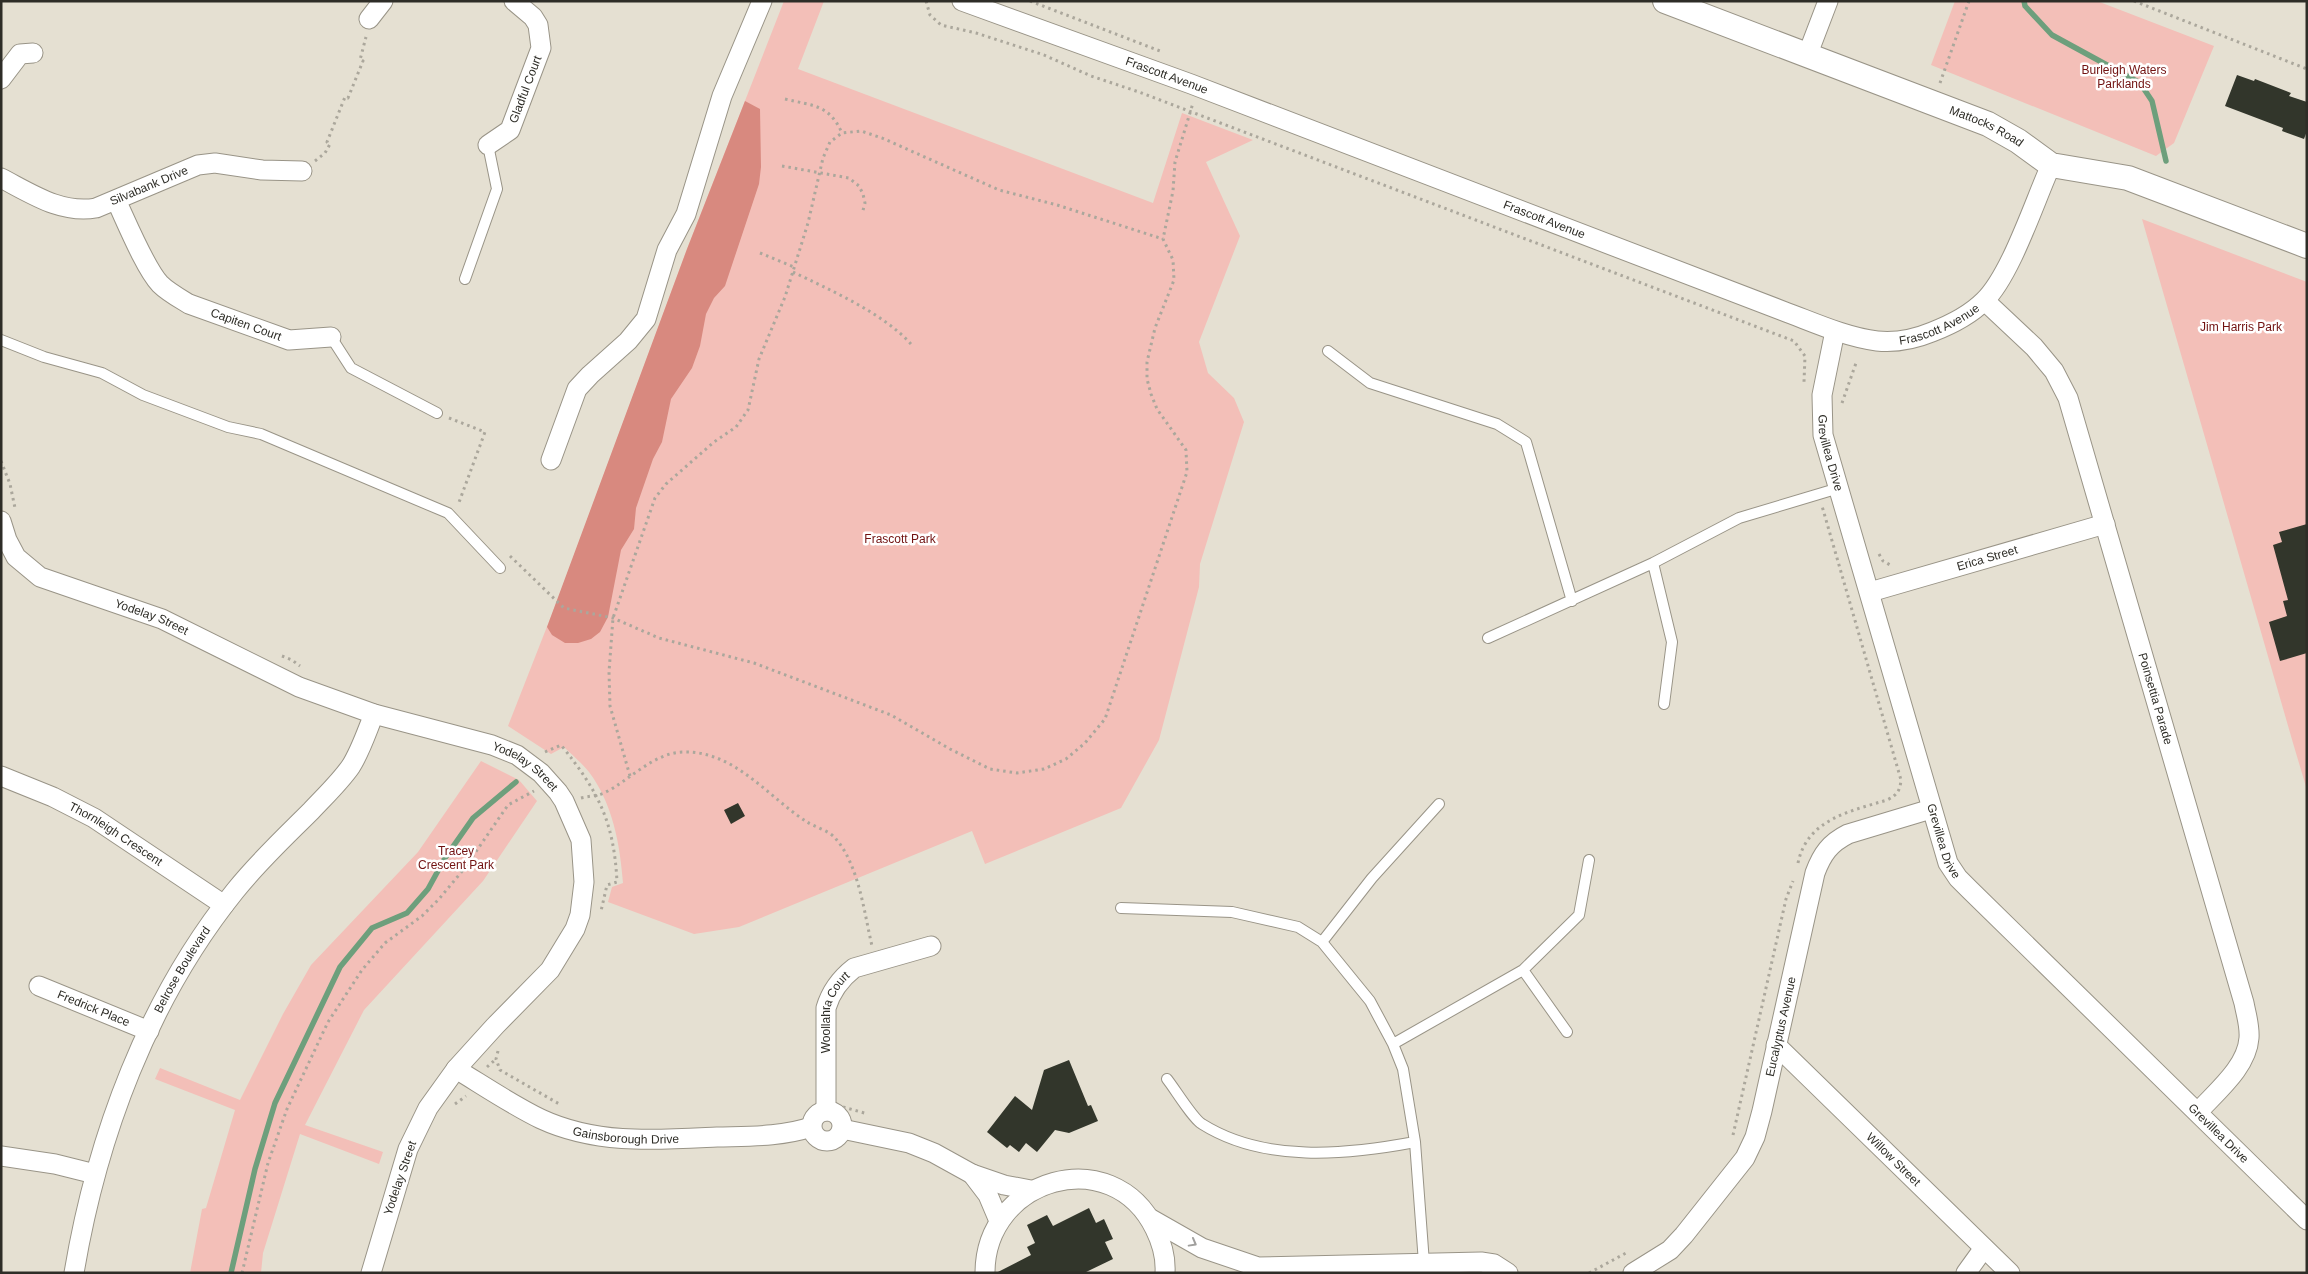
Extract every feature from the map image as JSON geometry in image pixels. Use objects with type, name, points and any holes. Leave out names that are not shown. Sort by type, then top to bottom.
[{"type":"street","points":[[370,19],[383,1]]},
{"type":"street","name":"Gladful Court","points":[[488,146],[510,130],[540,48],[538,26],[533,17],[514,1]]},
{"type":"street","points":[[551,460],[577,389],[628,341],[646,319],[667,250],[686,214],[722,96],[762,1]]},
{"type":"street","name":"Frascott Avenue","points":[[962,1],[1197,87],[1835,331],[1876,341],[1898,341],[1921,336],[1943,328],[1985,300],[2001,277],[2009,261],[2051,165]]},
{"type":"street","name":"Mattocks Road","points":[[1665,1],[1933,102],[2000,131],[2051,165],[2128,178],[2307,246]]},
{"type":"street","points":[[1808,56],[1828,1]]},
{"type":"street","points":[[1,79],[20,54],[33,53]]},
{"type":"street","name":"Silvabank Drive","points":[[1,178],[61,207],[88,209],[116,200],[198,165],[215,163],[262,170],[302,171]]},
{"type":"street","name":"Capiten Court","points":[[116,200],[150,270],[159,283],[176,296],[189,304],[288,340],[331,337]]},
{"type":"street","name":"Poinsettia Parade","points":[[1985,300],[2034,347],[2054,371],[2068,398],[2249,1026],[2249,1038],[2243,1058],[2198,1112]]},
{"type":"street","name":"Grevillea Drive","points":[[1835,331],[1822,394],[1821,415],[1823,435],[1948,863],[1958,878],[2307,1220]]},
{"type":"street","name":"Yodelay Street","points":[[8,516],[6,540],[16,557],[40,577],[162,619],[188,630],[299,687],[374,714],[502,748],[529,763],[550,783],[564,801],[581,840],[584,862],[582,898],[575,929],[550,970],[456,1069],[428,1108],[408,1149],[371,1273]]},
{"type":"street","name":"Erica Street","points":[[1870,592],[2105,524]]},
{"type":"street","name":"Belrose Boulevard","points":[[74,1273],[95,1174],[116,1112],[149,1031],[174,980],[190,952],[250,873],[323,799],[350,767],[374,714]]},
{"type":"street","name":"Thornleigh Crescent","points":[[1,776],[60,800],[113,829],[224,905]]},
{"type":"street","name":"Eucalyptus Avenue","points":[[1633,1273],[1670,1250],[1684,1235],[1745,1158],[1755,1137],[1815,873],[1826,850],[1835,840],[1848,834],[1931,809]]},
{"type":"street","name":"Woollahra Court","points":[[826,1108],[826,1008],[830,996],[844,976],[854,968],[930,946]]},
{"type":"street","name":"Fredrick Place","points":[[39,986],[149,1031]]},
{"type":"street","name":"Willow Street","points":[[1776,1045],[2010,1273]]},
{"type":"street","name":"Gainsborough Drive","points":[[456,1069],[541,1119],[572,1130],[600,1136],[657,1140],[783,1134],[811,1128]]},
{"type":"street","points":[[826,1108],[838,1116],[842,1129],[833,1141],[823,1142],[815,1136],[811,1128],[813,1118],[826,1108]]},
{"type":"street","points":[[842,1129],[909,1143],[934,1153],[972,1174],[1004,1185],[1032,1190]]},
{"type":"street","points":[[1,1156],[23,1158],[95,1174]]},
{"type":"street","points":[[972,1174],[988,1195],[999,1221]]},
{"type":"street","points":[[986,1273],[990,1242],[999,1221],[1014,1204],[1032,1190],[1048,1183],[1066,1179],[1097,1182],[1125,1193],[1139,1205],[1150,1219],[1160,1240],[1165,1273]]},
{"type":"street","points":[[1150,1219],[1202,1248],[1250,1270],[1307,1270],[1424,1263],[1480,1262],[1494,1264],[1508,1273]]},
{"type":"street","points":[[1966,1273],[1984,1248]]},
{"type":"lane","points":[[465,279],[496,189],[488,146]]},
{"type":"lane","name":"Capiten Court","points":[[331,337],[350,368],[437,414]]},
{"type":"lane","points":[[1,340],[44,357],[102,373],[143,395],[228,427],[261,434],[448,513],[500,568]]},
{"type":"lane","points":[[1328,351],[1370,383],[1497,424],[1526,442],[1572,601]]},
{"type":"lane","points":[[1488,638],[1654,563],[1739,518],[1839,488]]},
{"type":"lane","points":[[1654,563],[1672,642],[1664,704]]},
{"type":"lane","points":[[1322,942],[1372,878],[1438,804]]},
{"type":"lane","points":[[1393,1044],[1523,970],[1579,915],[1589,860]]},
{"type":"lane","points":[[1121,908],[1232,912],[1298,927],[1322,942],[1370,1001],[1393,1044],[1403,1069],[1415,1142],[1424,1263]]},
{"type":"lane","points":[[1523,970],[1567,1032]]},
{"type":"lane","points":[[1167,1078],[1200,1123],[1244,1143],[1306,1154],[1378,1149],[1415,1142]]},
{"type":"path","points":[[926,1],[930,15],[941,25],[976,33],[1044,55],[1091,76],[1191,112],[1794,341],[1805,356],[1804,384]]},
{"type":"path","points":[[1933,102],[1969,1]]},
{"type":"path","points":[[2134,1],[2307,69]]},
{"type":"path","points":[[302,171],[324,154],[330,144],[327,142],[345,97],[348,98],[363,62],[360,60],[370,19]]},
{"type":"path","points":[[505,551],[560,606],[613,618],[659,638],[754,663],[891,716],[990,769],[1017,773],[1044,769],[1066,759],[1085,743],[1105,718],[1186,472],[1186,450],[1157,409],[1147,379],[1147,362],[1150,344],[1174,280],[1173,260],[1163,239],[1172,191],[1175,162],[1197,87]]},
{"type":"path","points":[[785,99],[822,108],[836,121],[842,133]]},
{"type":"path","points":[[630,776],[610,706],[609,672],[613,618],[655,498],[666,484],[714,442],[736,427],[748,410],[758,359],[785,297],[823,158],[830,142],[842,133],[861,131],[882,138],[999,190],[1057,205],[1163,239]]},
{"type":"path","points":[[782,166],[849,178],[859,186],[865,203],[862,214]]},
{"type":"path","points":[[760,253],[794,267]]},
{"type":"path","points":[[793,272],[864,308],[902,334],[911,344]]},
{"type":"path","points":[[1842,405],[1849,378],[1856,362]]},
{"type":"path","points":[[437,414],[485,432],[458,507]]},
{"type":"path","points":[[1,461],[10,484],[8,516]]},
{"type":"path","points":[[1797,865],[1804,846],[1821,826],[1833,817],[1895,796],[1900,790],[1901,780],[1819,494]]},
{"type":"path","points":[[1876,546],[1883,561],[1896,567]]},
{"type":"path","points":[[276,654],[292,660],[304,668]]},
{"type":"path","points":[[538,748],[544,753],[561,745],[584,774],[597,795],[606,817],[613,845],[617,882],[607,885],[598,919]]},
{"type":"path","points":[[564,801],[603,794],[663,756],[683,752],[707,755],[748,776],[800,818],[836,838],[855,874],[876,961]]},
{"type":"path","points":[[242,1273],[268,1163],[287,1109],[328,1022],[362,970],[386,943],[422,916],[439,899],[464,869],[508,805],[550,783]]},
{"type":"path","points":[[1730,1143],[1738,1119],[1786,899],[1794,879]]},
{"type":"path","points":[[450,1109],[463,1100],[476,1081],[496,1058],[500,1047]]},
{"type":"path","points":[[496,1058],[497,1065],[505,1074],[569,1109]]},
{"type":"path","points":[[826,1108],[851,1108],[876,1116]]},
{"type":"path","points":[[1590,1273],[1635,1248]]},
{"type":"green space","name":"Frascott Park","points":[[784,1],[824,1],[798,69],[1153,203],[1182,113],[1253,140],[1206,162],[1240,236],[1199,342],[1208,373],[1234,398],[1244,422],[1200,564],[1199,587],[1159,740],[1121,808],[985,864],[972,831],[739,927],[694,934],[608,902],[612,887],[623,883],[614,825],[610,811],[597,784],[586,769],[564,747],[551,754],[508,726],[559,596],[687,249]]},
{"type":"green space","name":"Burleigh Waters Parklands","points":[[1955,1],[2097,1],[2214,46],[2174,143],[2156,156],[1931,65]]},
{"type":"green space","name":"Jim Harris Park","points":[[2142,219],[2307,282],[2307,790],[2293,743]]},
{"type":"green space","name":"Tracey Crescent Park","points":[[481,761],[519,780],[537,801],[483,881],[364,1010],[305,1125],[383,1152],[379,1164],[300,1134],[263,1253],[261,1273],[190,1273],[202,1209],[206,1208],[235,1110],[155,1079],[160,1068],[240,1100],[283,1014],[311,965],[418,852]]},
{"type":"shaded area","points":[[745,101],[760,109],[761,167],[759,184],[725,286],[714,298],[706,314],[700,346],[692,368],[671,399],[662,442],[653,459],[636,508],[634,529],[621,550],[608,617],[600,632],[591,639],[578,643],[565,643],[552,635],[547,627],[687,249]]},
{"type":"building","points":[[2237,75],[2254,81],[2255,79],[2291,93],[2289,96],[2307,102],[2307,131],[2304,139],[2282,131],[2283,128],[2225,106]]},
{"type":"building","points":[[2307,524],[2307,653],[2280,661],[2269,622],[2287,616],[2283,601],[2288,600],[2273,545],[2282,542],[2279,532]]},
{"type":"building","points":[[738,803],[745,816],[731,824],[724,810]]},
{"type":"building","points":[[1069,1060],[1088,1106],[1091,1105],[1098,1121],[1069,1133],[1055,1130],[1037,1152],[1026,1143],[1019,1152],[1010,1145],[1007,1148],[987,1132],[1015,1096],[1032,1110],[1044,1070]]},
{"type":"building","points":[[1089,1208],[1096,1223],[1104,1219],[1113,1239],[1105,1242],[1113,1259],[1084,1273],[996,1273],[1031,1255],[1027,1247],[1035,1243],[1027,1225],[1047,1215],[1053,1226]]},
{"type":"waterway","points":[[2024,1],[2025,6],[2052,35],[2140,83],[2152,101],[2166,161]]},
{"type":"waterway","points":[[231,1273],[255,1169],[275,1103],[340,967],[372,928],[407,913],[428,889],[445,858],[473,818],[516,782]]}]
